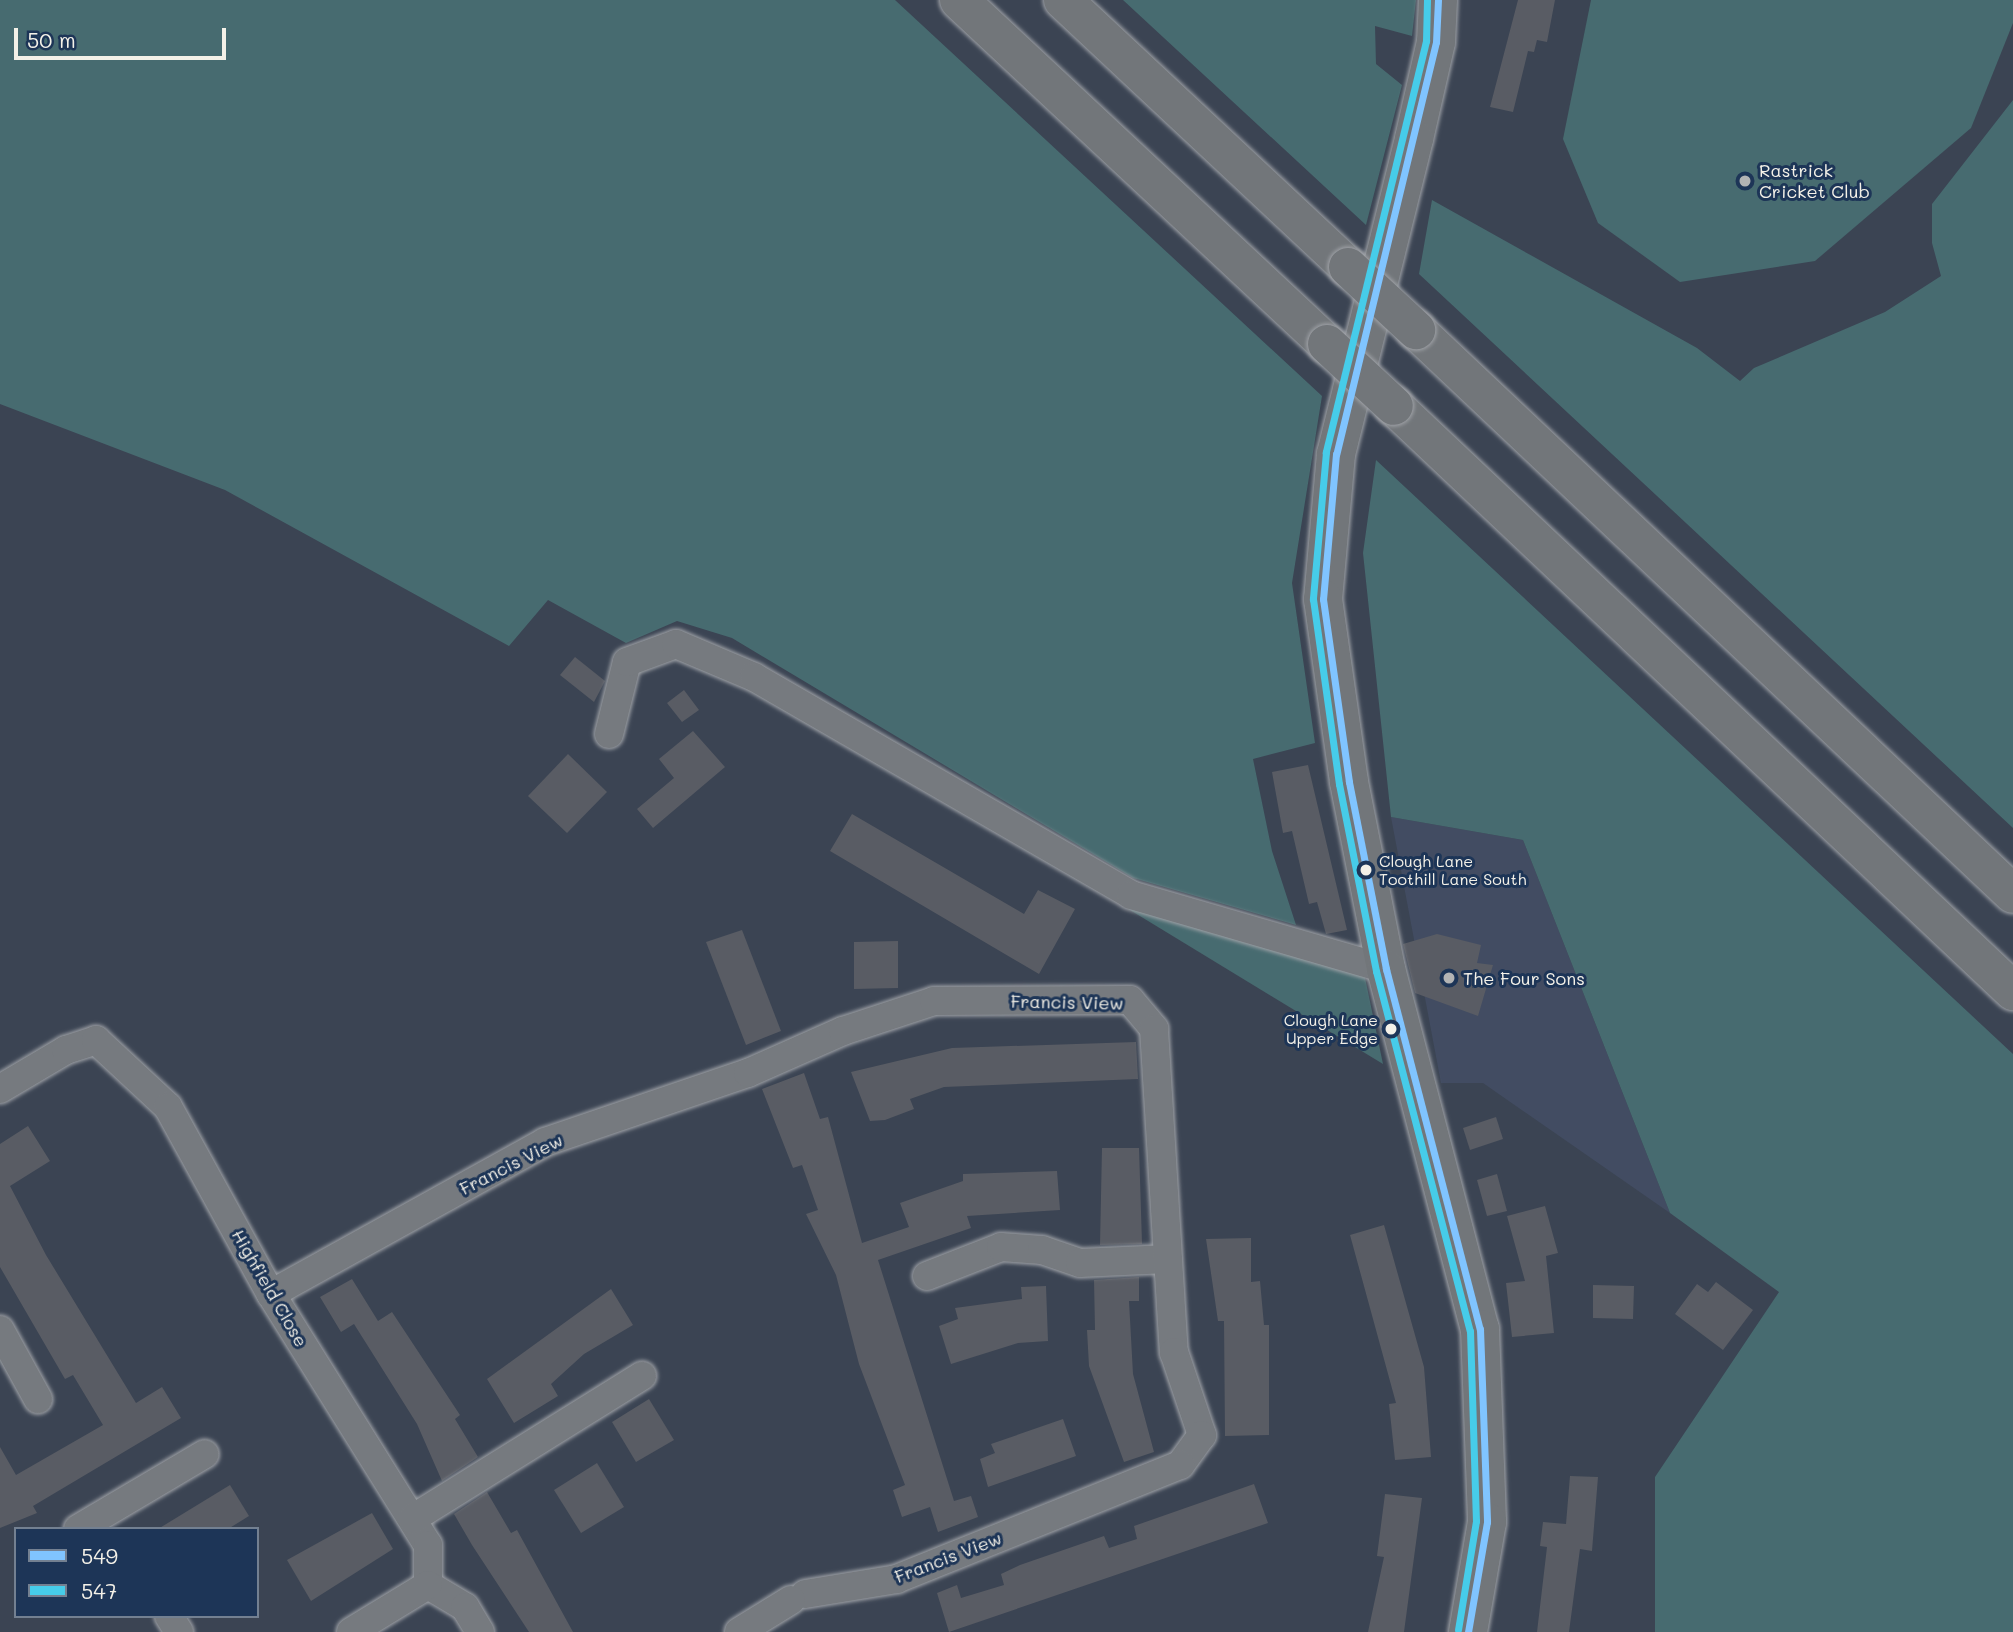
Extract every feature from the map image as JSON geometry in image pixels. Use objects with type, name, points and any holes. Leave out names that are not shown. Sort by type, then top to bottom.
[{"type":"main road","points":[[959,0],[1394,406],[2013,991]]},
{"type":"main road","points":[[1063,0],[2013,894]]},
{"type":"main road","points":[[1438,0],[1436,42],[1367,349],[1336,454],[1326,524],[1323,599],[1349,782],[1386,969],[1480,1329],[1487,1522],[1468,1632]]},
{"type":"street","points":[[609,734],[627,662],[676,644],[754,677],[1131,895],[1386,969]]},
{"type":"street","name":"Francis View","points":[[271,1294],[545,1142],[934,1001],[1130,1000],[1154,1029],[1174,1352],[1202,1435],[1180,1465],[897,1579],[798,1597],[739,1632]]},
{"type":"street","name":"Highfield Close","points":[[0,1089],[66,1050],[96,1040],[168,1107],[271,1294],[428,1545],[428,1585]]},
{"type":"street","points":[[927,1276],[1001,1247],[1042,1250],[1080,1263],[1168,1259]]},
{"type":"street","points":[[0,1330],[38,1399]]},
{"type":"street","points":[[412,1518],[642,1376]]},
{"type":"street","points":[[86,1527],[114,1520],[205,1454]]},
{"type":"street","points":[[351,1632],[428,1585],[465,1607],[480,1632]]},
{"type":"shaded area","points":[[1391,817],[1523,840],[1670,1213],[1483,1083],[1441,1083]]},
{"type":"green space","points":[[0,0],[895,0],[1322,396],[1292,583],[1315,743],[1253,759],[1272,851],[1296,925],[1133,878],[732,638],[677,621],[626,643],[548,600],[509,646],[225,490],[0,404]]},
{"type":"green space","points":[[1123,0],[1416,0],[1412,36],[1375,26],[1376,64],[1402,85],[1366,225]]},
{"type":"green space","name":"Rastrick Cricket Club","points":[[1591,0],[2013,0],[2013,23],[1971,128],[1815,261],[1680,282],[1598,223],[1563,139]]},
{"type":"green space","points":[[2013,100],[2013,828],[1419,274],[1432,200],[1697,348],[1740,381],[1754,368],[1885,312],[1941,276],[1932,243],[1932,204]]},
{"type":"green space","points":[[1376,460],[2013,1054],[2013,1632],[1655,1632],[1655,1477],[1779,1292],[1670,1213],[1523,840],[1391,817],[1363,553]]},
{"type":"green space","points":[[1112,899],[1363,968],[1383,1064]]},
{"type":"building","points":[[1518,0],[1555,0],[1547,42],[1537,40],[1534,52],[1528,51],[1513,112],[1490,107]]},
{"type":"building","points":[[575,657],[605,681],[594,702],[560,675]]},
{"type":"building","points":[[684,690],[699,710],[682,722],[667,703]]},
{"type":"building","points":[[693,731],[725,767],[653,828],[637,809],[674,778],[659,759]]},
{"type":"building","points":[[568,754],[607,792],[567,833],[528,796]]},
{"type":"building","points":[[1308,765],[1347,930],[1326,934],[1317,902],[1309,904],[1292,831],[1283,833],[1272,772]]},
{"type":"building","points":[[852,814],[1024,914],[1038,890],[1075,909],[1039,974],[830,851]]},
{"type":"building","points":[[742,930],[781,1031],[746,1045],[706,942]]},
{"type":"building","name":"The Four Sons","points":[[1437,934],[1481,945],[1477,963],[1493,965],[1478,1016],[1415,993],[1403,944]]},
{"type":"building","points":[[898,941],[898,988],[854,989],[854,942]]},
{"type":"building","points":[[1136,1042],[1138,1079],[944,1087],[910,1099],[914,1109],[885,1120],[870,1121],[851,1072],[952,1048]]},
{"type":"building","points":[[804,1073],[820,1119],[828,1117],[862,1243],[909,1227],[900,1203],[963,1181],[963,1174],[1057,1171],[1060,1210],[967,1216],[971,1228],[878,1260],[954,1501],[971,1496],[978,1517],[938,1532],[930,1507],[902,1517],[893,1490],[905,1485],[859,1364],[836,1275],[806,1214],[818,1210],[802,1165],[793,1168],[762,1089]]},
{"type":"building","points":[[1496,1117],[1503,1139],[1470,1150],[1463,1128]]},
{"type":"building","points":[[28,1126],[50,1161],[10,1186],[46,1255],[136,1403],[162,1387],[181,1418],[33,1506],[37,1513],[0,1528],[0,1447],[16,1475],[103,1425],[73,1375],[65,1379],[0,1267],[0,1144]]},
{"type":"building","points":[[1102,1148],[1139,1148],[1142,1244],[1100,1245]]},
{"type":"building","points":[[1497,1174],[1507,1211],[1487,1216],[1477,1180]]},
{"type":"building","points":[[1545,1206],[1558,1253],[1546,1256],[1554,1333],[1512,1337],[1506,1283],[1525,1281],[1507,1216]]},
{"type":"building","points":[[1384,1225],[1424,1367],[1431,1457],[1395,1460],[1389,1404],[1396,1403],[1350,1235]]},
{"type":"building","points":[[1251,1238],[1251,1282],[1260,1281],[1264,1325],[1269,1325],[1269,1435],[1225,1436],[1224,1321],[1218,1321],[1206,1239]]},
{"type":"building","points":[[1139,1277],[1139,1301],[1129,1301],[1133,1374],[1154,1452],[1124,1462],[1089,1366],[1087,1330],[1095,1330],[1094,1280]]},
{"type":"building","points":[[352,1279],[378,1321],[392,1312],[460,1415],[455,1419],[478,1457],[442,1481],[417,1424],[354,1324],[341,1332],[320,1297]]},
{"type":"building","points":[[1716,1282],[1753,1310],[1723,1350],[1675,1314],[1697,1284],[1708,1292]]},
{"type":"building","points":[[1593,1285],[1634,1286],[1633,1319],[1593,1318]]},
{"type":"building","points":[[1046,1286],[1048,1341],[1018,1343],[951,1364],[939,1326],[958,1319],[955,1308],[1022,1299],[1021,1287]]},
{"type":"building","points":[[611,1289],[633,1325],[584,1354],[551,1384],[558,1396],[514,1423],[487,1379]]},
{"type":"building","points":[[649,1399],[674,1440],[636,1462],[612,1422]]},
{"type":"building","points":[[1063,1419],[1076,1456],[988,1487],[980,1459],[995,1453],[991,1444]]},
{"type":"building","points":[[597,1463],[624,1507],[581,1533],[554,1490]]},
{"type":"building","points":[[1570,1476],[1598,1477],[1592,1551],[1580,1549],[1569,1632],[1537,1632],[1547,1547],[1540,1546],[1543,1522],[1566,1524]]},
{"type":"building","points":[[1254,1484],[1268,1523],[949,1632],[937,1593],[957,1585],[961,1598],[1004,1585],[1001,1574],[1020,1565],[1104,1536],[1109,1548],[1137,1539],[1134,1526]]},
{"type":"building","points":[[230,1485],[249,1516],[231,1527],[161,1527]]},
{"type":"building","points":[[487,1492],[511,1533],[517,1530],[573,1632],[529,1632],[472,1545],[454,1514]]},
{"type":"building","points":[[1385,1494],[1422,1498],[1404,1632],[1368,1632],[1384,1557],[1377,1556]]},
{"type":"building","points":[[372,1513],[393,1549],[311,1601],[287,1560]]},
{"type":"transit line","name":"547","points":[[1427,0],[1426,41],[1326,452],[1313,599],[1339,784],[1376,971],[1470,1331],[1476,1521],[1458,1630]]},
{"type":"transit line","name":"549","points":[[1438,0],[1436,42],[1336,454],[1323,599],[1349,782],[1386,969],[1480,1329],[1487,1522],[1468,1632]]},
{"type":"place","name":"Rastrick Cricket Club","points":[[1745,181]]},
{"type":"place","name":"Clough Lane Toothill Lane South","points":[[1366,870]]},
{"type":"place","name":"The Four Sons","points":[[1449,978]]},
{"type":"place","name":"Clough Lane Upper Edge","points":[[1391,1029]]}]
